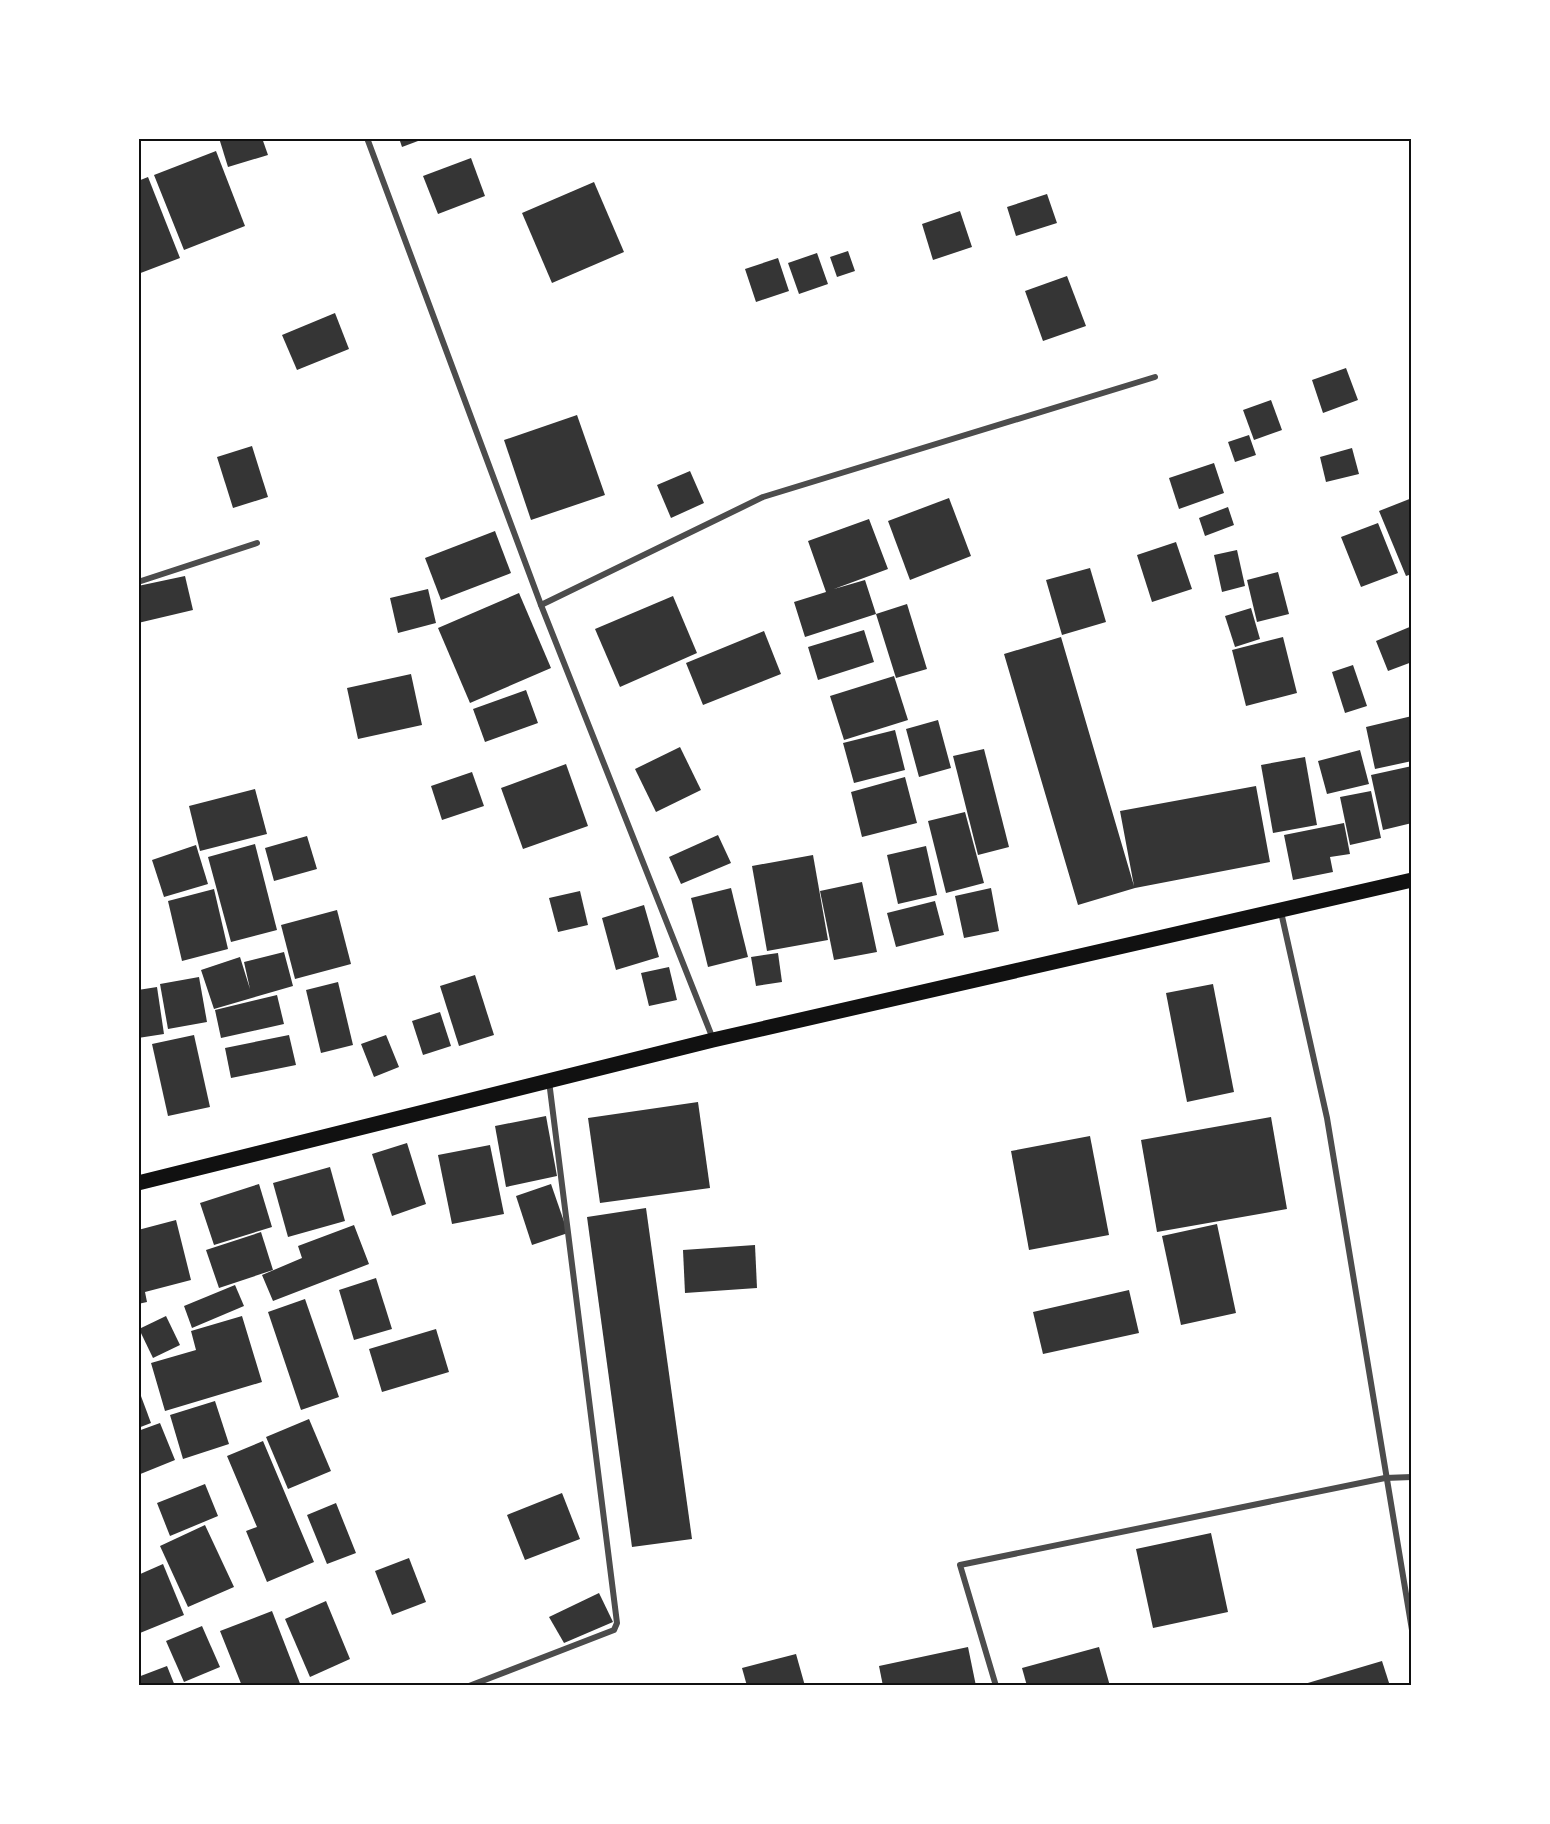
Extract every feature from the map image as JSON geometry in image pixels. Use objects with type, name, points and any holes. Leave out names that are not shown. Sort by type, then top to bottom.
[{"type":"main road","points":[[138,1183],[713,1040],[1412,880]]},
{"type":"street","points":[[367,138],[541,605],[645,860],[713,1040]]},
{"type":"street","points":[[541,605],[763,497],[1155,377]]},
{"type":"street","points":[[138,582],[257,543]]},
{"type":"street","points":[[1280,911],[1327,1118],[1412,1630]]},
{"type":"street","points":[[469,1686],[614,1630],[617,1623],[549,1081]]},
{"type":"street","points":[[996,1686],[960,1564],[1385,1478],[1412,1477]]},
{"type":"building","points":[[219,138],[262,138],[268,155],[228,167]]},
{"type":"building","points":[[399,138],[426,138],[402,147]]},
{"type":"building","points":[[216,151],[245,226],[184,250],[154,175]]},
{"type":"building","points":[[471,158],[485,196],[438,214],[423,176]]},
{"type":"building","points":[[148,177],[180,258],[138,274],[138,181]]},
{"type":"building","points":[[594,182],[624,252],[552,283],[522,213]]},
{"type":"building","points":[[1047,194],[1057,223],[1016,236],[1007,207]]},
{"type":"building","points":[[960,211],[972,247],[933,260],[922,224]]},
{"type":"building","points":[[848,251],[855,271],[837,277],[830,257]]},
{"type":"building","points":[[817,253],[828,284],[799,294],[788,263]]},
{"type":"building","points":[[778,258],[789,291],[756,302],[745,269]]},
{"type":"building","points":[[1067,276],[1086,326],[1043,341],[1025,291]]},
{"type":"building","points":[[335,313],[349,349],[297,370],[282,335]]},
{"type":"building","points":[[1346,368],[1358,400],[1323,413],[1312,380]]},
{"type":"building","points":[[1271,400],[1282,430],[1254,440],[1243,410]]},
{"type":"building","points":[[577,415],[605,495],[531,520],[504,440]]},
{"type":"building","points":[[1249,435],[1256,455],[1235,462],[1228,442]]},
{"type":"building","points":[[252,446],[268,497],[233,508],[217,457]]},
{"type":"building","points":[[1352,448],[1359,474],[1326,482],[1320,457]]},
{"type":"building","points":[[1214,463],[1224,493],[1179,509],[1169,478]]},
{"type":"building","points":[[690,471],[704,503],[671,518],[657,485]]},
{"type":"building","points":[[949,498],[971,556],[910,580],[888,521]]},
{"type":"building","points":[[1412,498],[1412,574],[1406,576],[1379,511]]},
{"type":"building","points":[[1228,507],[1234,525],[1205,536],[1199,518]]},
{"type":"building","points":[[869,519],[888,569],[834,589],[865,580],[876,614],[805,637],[794,602],[826,592],[808,541]]},
{"type":"building","points":[[1378,523],[1398,573],[1361,587],[1341,537]]},
{"type":"building","points":[[495,531],[511,573],[441,600],[425,558]]},
{"type":"building","points":[[1176,542],[1192,589],[1152,602],[1137,555]]},
{"type":"building","points":[[1237,550],[1245,586],[1222,592],[1214,555]]},
{"type":"building","points":[[1090,568],[1106,622],[1062,635],[1046,580]]},
{"type":"building","points":[[1278,572],[1289,614],[1257,622],[1247,580]]},
{"type":"building","points":[[185,576],[193,610],[138,623],[138,586]]},
{"type":"building","points":[[428,589],[436,623],[398,633],[390,598]]},
{"type":"building","points":[[519,593],[551,668],[470,703],[438,628]]},
{"type":"building","points":[[673,596],[697,653],[620,687],[595,629]]},
{"type":"building","points":[[907,604],[927,669],[896,678],[876,614]]},
{"type":"building","points":[[1251,608],[1260,639],[1235,647],[1225,616]]},
{"type":"building","points":[[1412,626],[1412,662],[1388,671],[1376,641]]},
{"type":"building","points":[[864,630],[874,662],[818,680],[808,647]]},
{"type":"building","points":[[764,631],[781,674],[703,705],[686,663]]},
{"type":"building","points":[[1061,637],[1134,886],[1120,811],[1256,786],[1270,862],[1135,888],[1078,905],[1004,654]]},
{"type":"building","points":[[1283,637],[1297,693],[1246,706],[1232,650]]},
{"type":"building","points":[[1353,665],[1367,706],[1345,713],[1332,672]]},
{"type":"building","points":[[411,674],[422,725],[358,739],[347,688]]},
{"type":"building","points":[[894,676],[908,720],[844,740],[830,696]]},
{"type":"building","points":[[526,690],[538,723],[485,742],[473,709]]},
{"type":"building","points":[[1412,716],[1412,761],[1375,769],[1366,727]]},
{"type":"building","points":[[938,720],[951,768],[919,777],[906,729]]},
{"type":"building","points":[[895,730],[905,770],[854,783],[843,743]]},
{"type":"building","points":[[680,747],[701,790],[656,812],[635,769]]},
{"type":"building","points":[[984,749],[1009,847],[978,855],[953,756]]},
{"type":"building","points":[[1360,750],[1369,784],[1327,794],[1318,761]]},
{"type":"building","points":[[1305,757],[1317,825],[1273,833],[1261,765]]},
{"type":"building","points":[[566,764],[588,826],[523,849],[501,788]]},
{"type":"building","points":[[1412,766],[1412,823],[1383,830],[1371,775]]},
{"type":"building","points":[[472,772],[484,806],[442,820],[431,786]]},
{"type":"building","points":[[905,777],[917,823],[862,837],[851,792]]},
{"type":"building","points":[[255,789],[267,834],[200,851],[189,806]]},
{"type":"building","points":[[1371,791],[1381,838],[1350,845],[1340,797]]},
{"type":"building","points":[[965,812],[984,883],[946,893],[928,821]]},
{"type":"building","points":[[1344,823],[1350,854],[1330,857],[1333,872],[1293,880],[1284,835]]},
{"type":"building","points":[[718,835],[731,863],[681,884],[669,857]]},
{"type":"building","points":[[307,836],[317,869],[274,881],[265,848]]},
{"type":"building","points":[[255,844],[277,930],[231,942],[208,857]]},
{"type":"building","points":[[196,845],[208,884],[164,897],[152,860]]},
{"type":"building","points":[[926,846],[937,895],[898,904],[887,855]]},
{"type":"building","points":[[813,855],[828,940],[767,951],[752,866]]},
{"type":"building","points":[[862,882],[877,952],[834,960],[820,891]]},
{"type":"building","points":[[731,888],[748,957],[708,967],[691,898]]},
{"type":"building","points":[[991,888],[999,931],[964,938],[955,896]]},
{"type":"building","points":[[214,889],[228,949],[182,961],[168,901]]},
{"type":"building","points":[[580,891],[588,925],[558,932],[549,898]]},
{"type":"building","points":[[935,901],[944,935],[896,947],[887,913]]},
{"type":"building","points":[[644,905],[659,957],[616,970],[602,918]]},
{"type":"building","points":[[337,910],[351,964],[295,979],[281,925]]},
{"type":"building","points":[[284,952],[293,986],[214,1009],[201,970],[240,957],[250,989],[244,962]]},
{"type":"building","points":[[778,953],[782,982],[756,986],[751,957]]},
{"type":"building","points":[[669,967],[677,1000],[649,1006],[641,973]]},
{"type":"building","points":[[475,975],[494,1035],[459,1046],[440,986]]},
{"type":"building","points":[[199,977],[207,1022],[168,1029],[160,984]]},
{"type":"building","points":[[338,982],[353,1045],[321,1053],[306,990]]},
{"type":"building","points":[[1213,984],[1234,1092],[1187,1102],[1166,993]]},
{"type":"building","points":[[157,987],[164,1034],[138,1038],[138,990]]},
{"type":"building","points":[[277,995],[284,1024],[221,1038],[215,1010]]},
{"type":"building","points":[[440,1012],[451,1046],[423,1055],[412,1021]]},
{"type":"building","points":[[194,1035],[210,1107],[168,1116],[152,1044]]},
{"type":"building","points":[[289,1035],[296,1065],[231,1078],[225,1048]]},
{"type":"building","points":[[386,1035],[399,1067],[374,1077],[361,1044]]},
{"type":"building","points":[[698,1102],[710,1188],[600,1203],[588,1118]]},
{"type":"building","points":[[546,1116],[557,1176],[506,1187],[495,1126]]},
{"type":"building","points":[[1271,1117],[1287,1209],[1157,1232],[1141,1140]]},
{"type":"building","points":[[1090,1136],[1109,1235],[1029,1250],[1011,1151]]},
{"type":"building","points":[[407,1143],[426,1204],[392,1216],[372,1154]]},
{"type":"building","points":[[490,1145],[504,1214],[452,1224],[438,1155]]},
{"type":"building","points":[[330,1167],[345,1221],[288,1237],[273,1183]]},
{"type":"building","points":[[259,1184],[272,1227],[214,1245],[200,1203]]},
{"type":"building","points":[[551,1184],[568,1233],[532,1245],[516,1196]]},
{"type":"building","points":[[646,1208],[692,1539],[632,1547],[587,1217]]},
{"type":"building","points":[[176,1220],[191,1280],[145,1292],[147,1302],[138,1304],[138,1230]]},
{"type":"building","points":[[1217,1224],[1236,1313],[1181,1325],[1162,1236]]},
{"type":"building","points":[[354,1225],[369,1264],[273,1301],[262,1275],[302,1258],[298,1246]]},
{"type":"building","points":[[261,1232],[273,1270],[219,1288],[206,1250]]},
{"type":"building","points":[[755,1245],[757,1288],[685,1293],[683,1250]]},
{"type":"building","points":[[376,1278],[392,1329],[354,1340],[339,1290]]},
{"type":"building","points":[[235,1285],[244,1306],[192,1328],[184,1306]]},
{"type":"building","points":[[1129,1290],[1139,1333],[1043,1354],[1033,1312]]},
{"type":"building","points":[[305,1299],[339,1397],[301,1410],[268,1312]]},
{"type":"building","points":[[166,1316],[180,1345],[153,1358],[139,1329]]},
{"type":"building","points":[[242,1316],[262,1382],[165,1411],[151,1363],[196,1350],[191,1331]]},
{"type":"building","points":[[436,1329],[449,1372],[382,1392],[369,1349]]},
{"type":"building","points":[[138,1388],[151,1423],[138,1428]]},
{"type":"building","points":[[215,1401],[229,1444],[183,1459],[170,1415]]},
{"type":"building","points":[[309,1419],[331,1471],[288,1489],[266,1437]]},
{"type":"building","points":[[160,1423],[175,1460],[138,1475],[138,1431]]},
{"type":"building","points":[[263,1441],[314,1562],[267,1582],[246,1531],[257,1527],[227,1456]]},
{"type":"building","points":[[205,1484],[218,1516],[170,1536],[157,1503]]},
{"type":"building","points":[[562,1493],[580,1539],[525,1560],[507,1515]]},
{"type":"building","points":[[336,1503],[356,1553],[327,1564],[307,1515]]},
{"type":"building","points":[[205,1525],[234,1587],[188,1607],[160,1546]]},
{"type":"building","points":[[1211,1533],[1228,1612],[1153,1628],[1136,1549]]},
{"type":"building","points":[[409,1558],[426,1602],[392,1615],[375,1571]]},
{"type":"building","points":[[163,1564],[184,1615],[140,1633],[138,1575]]},
{"type":"building","points":[[599,1593],[613,1622],[564,1643],[549,1617]]},
{"type":"building","points":[[326,1601],[350,1659],[310,1677],[285,1619]]},
{"type":"building","points":[[272,1611],[301,1686],[242,1686],[220,1631]]},
{"type":"building","points":[[202,1626],[220,1667],[184,1682],[166,1641]]},
{"type":"building","points":[[968,1647],[976,1686],[883,1686],[879,1666]]},
{"type":"building","points":[[1099,1647],[1110,1686],[1027,1686],[1022,1668]]},
{"type":"building","points":[[796,1654],[805,1686],[747,1686],[742,1668]]},
{"type":"building","points":[[1382,1661],[1390,1686],[1301,1686],[1301,1685]]},
{"type":"building","points":[[167,1666],[175,1686],[138,1686],[138,1677]]}]
